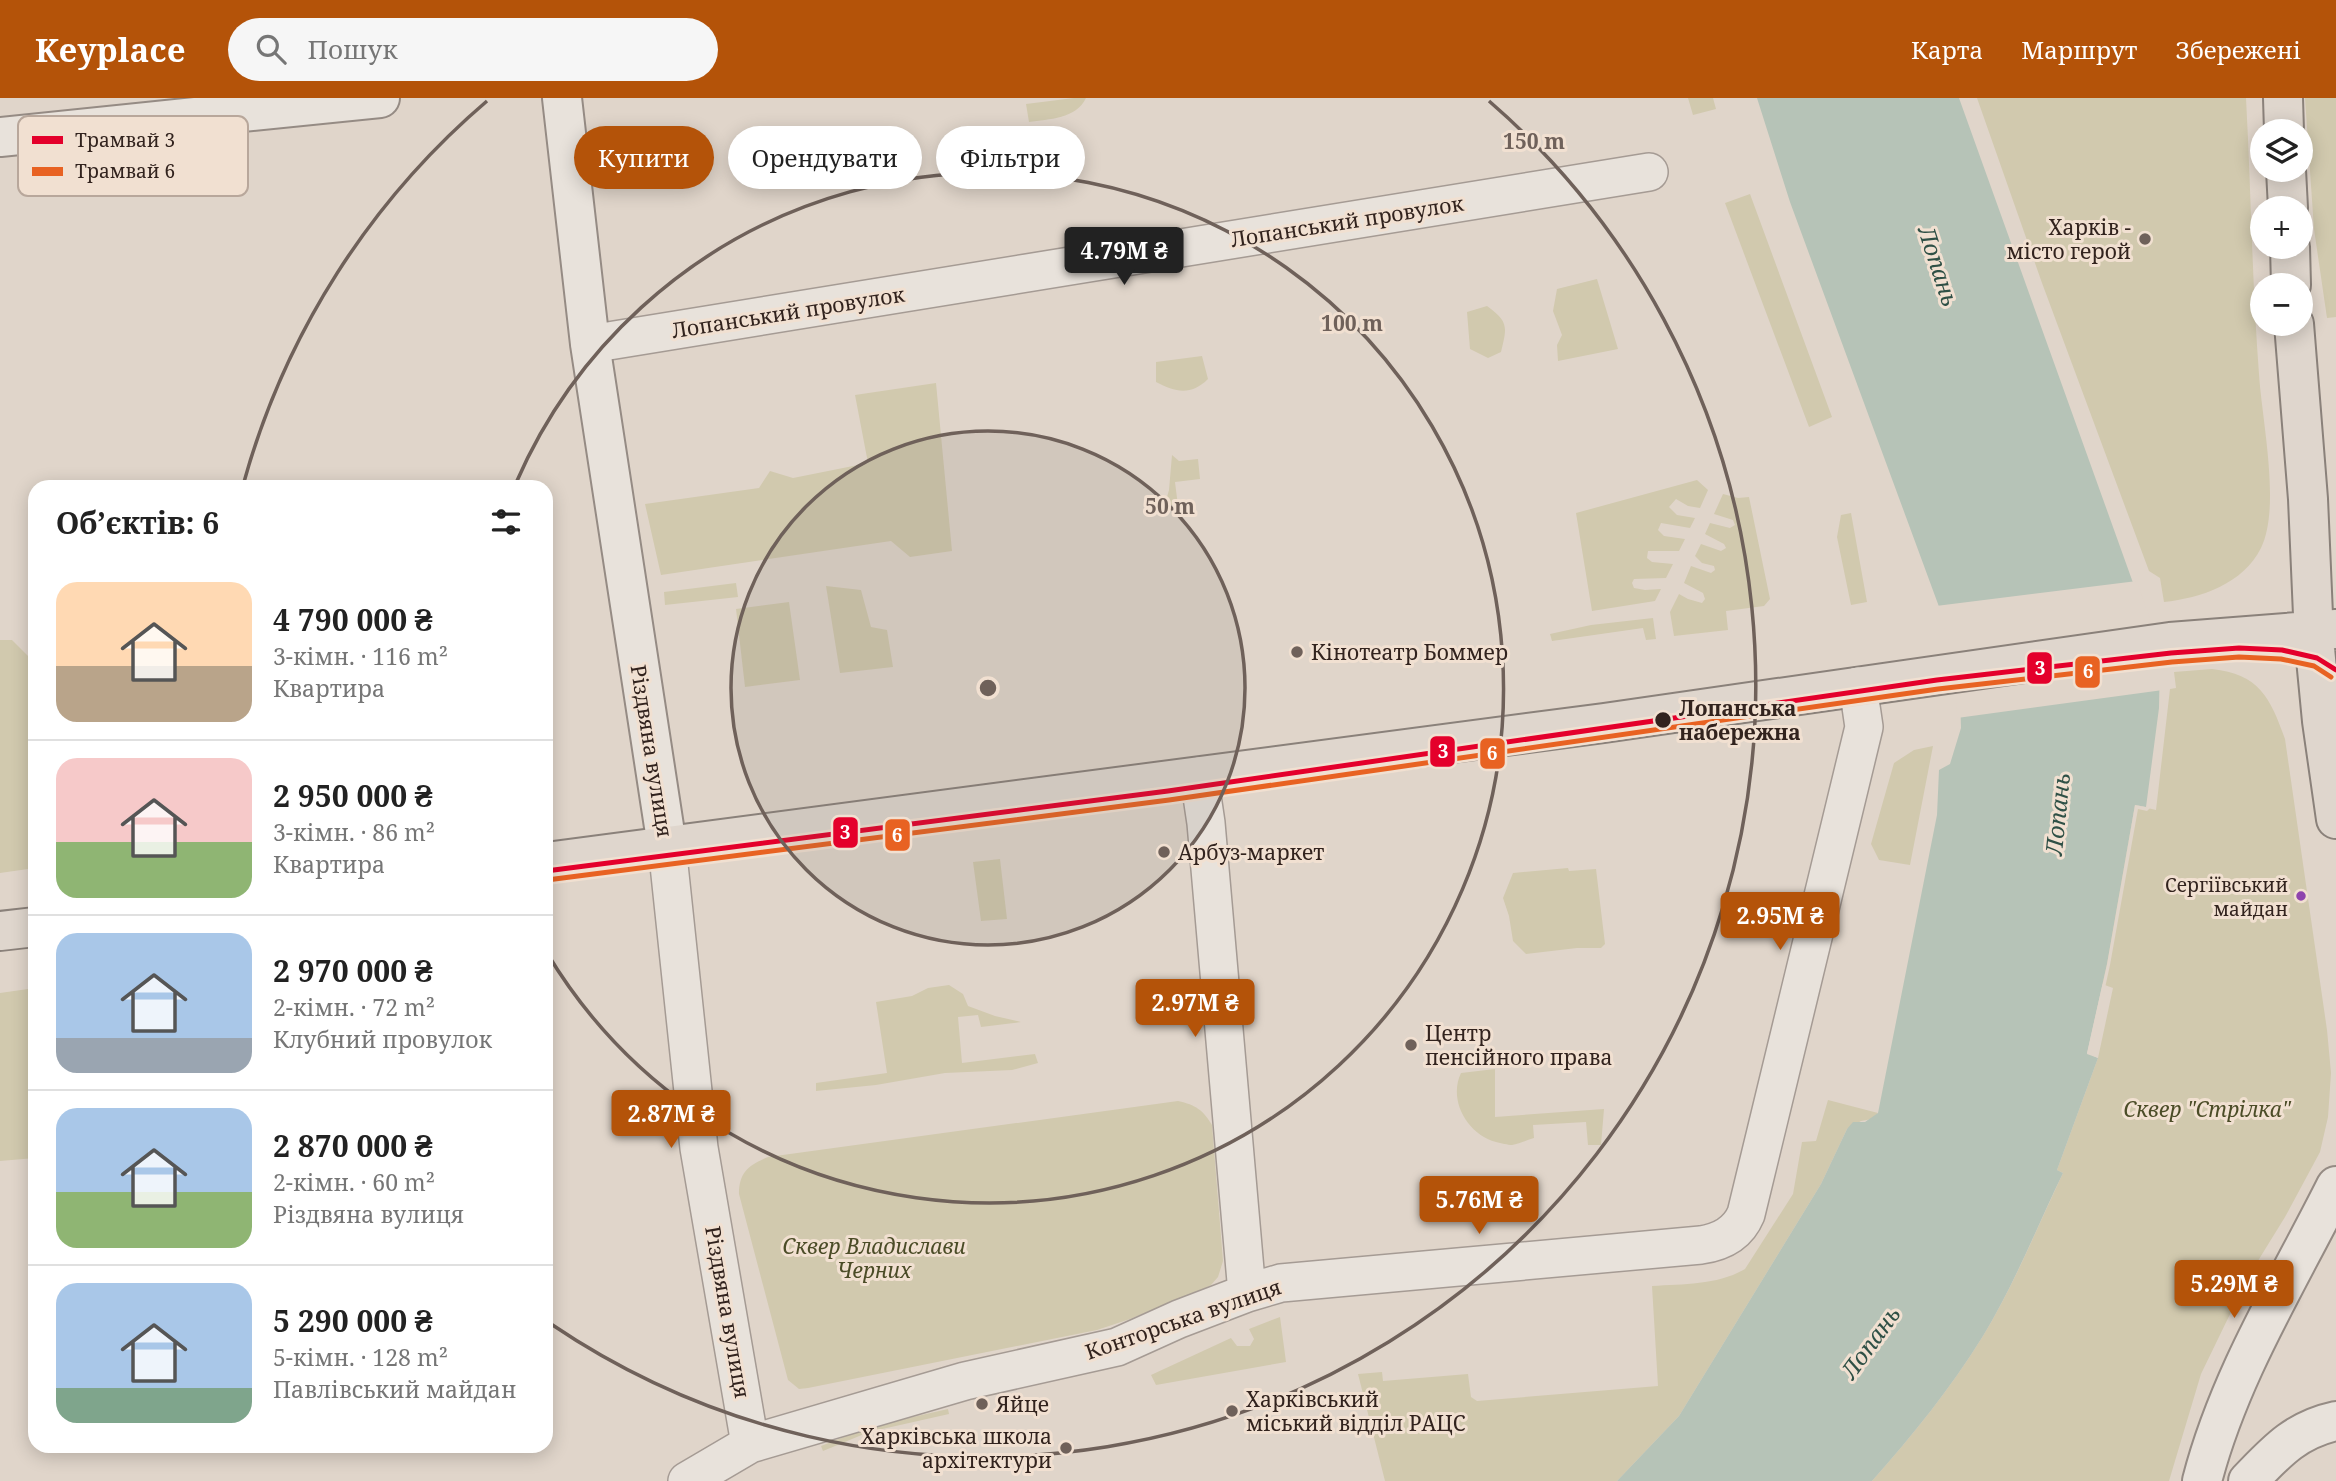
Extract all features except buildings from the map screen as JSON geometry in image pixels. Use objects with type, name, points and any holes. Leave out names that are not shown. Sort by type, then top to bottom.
[{"type":"main road","points":[[2283,98],[2284,119]]},
{"type":"main road","points":[[2295,336],[2308,499],[2325,630],[2322,722],[2336,819]]},
{"type":"main road","points":[[553,861],[1199,776],[2170,642],[2325,630]]},
{"type":"main road","points":[[0,931],[28,928]]},
{"type":"street","points":[[205,116],[380,98]]},
{"type":"street","name":"Різдвяна вулиця","points":[[562,98],[590,344],[667,846],[699,1148],[750,1444]]},
{"type":"street","points":[[0,137],[18,135]]},
{"type":"street","name":"Лопанський провулок","points":[[590,344],[1648,172]]},
{"type":"street","name":"Конторська вулиця","points":[[687,1481],[750,1444],[965,1381],[1117,1347],[1179,1319],[1281,1283],[1701,1245],[1715,1243],[1737,1229],[1751,1195],[1864,727],[1858,686]]},
{"type":"street","points":[[1199,776],[1206,823],[1247,1293]]},
{"type":"street","points":[[2202,1481],[2213,1439],[2241,1372],[2336,1186]]},
{"type":"street","points":[[2248,1481],[2295,1436],[2317,1425],[2336,1421]]},
{"type":"green space","points":[[1086,98],[1082,105],[1069,114],[1029,122],[1026,104]]},
{"type":"green space","points":[[1688,98],[1713,98],[1716,109],[1693,115]]},
{"type":"green space","points":[[1977,98],[2246,98],[2250,259],[2253,259],[2254,273],[2250,273],[2250,336],[2257,336],[2269,463],[2270,510],[2261,548],[2253,560],[2232,580],[2206,593],[2164,602],[2160,578],[2149,571],[2042,283]]},
{"type":"green space","points":[[2305,98],[2336,98],[2336,317],[2327,318],[2314,229],[2311,182],[2313,182],[2313,119],[2306,119]]},
{"type":"green space","points":[[1750,194],[1832,417],[1809,427],[1725,203]]},
{"type":"green space","points":[[1597,279],[1618,349],[1558,361],[1557,345],[1562,335],[1553,311],[1557,289]]},
{"type":"green space","points":[[1487,306],[1503,321],[1505,331],[1501,352],[1488,358],[1470,349],[1467,312]]},
{"type":"green space","points":[[1202,356],[1208,379],[1195,388],[1176,390],[1156,382],[1156,362]]},
{"type":"green space","points":[[936,383],[952,551],[910,557],[891,541],[661,575],[645,504],[759,488],[770,471],[793,478],[868,463],[855,395]]},
{"type":"green space","points":[[1172,455],[1179,461],[1198,459],[1200,479],[1175,482],[1178,506],[1165,504]]},
{"type":"green space","points":[[1697,480],[1708,490],[1700,508],[1688,506],[1676,499],[1669,507],[1677,515],[1695,518],[1690,528],[1661,523],[1658,530],[1664,536],[1685,539],[1679,551],[1648,551],[1647,558],[1652,562],[1673,564],[1666,578],[1634,579],[1632,583],[1634,588],[1661,589],[1655,601],[1592,611],[1576,513]]},
{"type":"green space","points":[[1723,494],[1738,498],[1749,497],[1770,599],[1764,606],[1726,611],[1728,630],[1674,636],[1670,612],[1679,594],[1702,603],[1705,599],[1703,593],[1684,583],[1691,566],[1711,573],[1715,570],[1714,566],[1702,563],[1695,556],[1701,544],[1721,551],[1726,548],[1724,544],[1705,534],[1710,523],[1730,528],[1735,525],[1733,520],[1714,514]]},
{"type":"green space","points":[[1851,513],[1867,602],[1851,605],[1837,537],[1841,515]]},
{"type":"green space","points":[[736,583],[738,597],[665,605],[664,592]]},
{"type":"green space","points":[[826,586],[861,590],[871,627],[887,630],[893,667],[840,673]]},
{"type":"green space","points":[[789,602],[800,680],[745,687],[736,609]]},
{"type":"green space","points":[[1653,618],[1656,639],[1646,640],[1643,628],[1552,641],[1550,634],[1591,625]]},
{"type":"green space","points":[[0,640],[12,640],[28,656],[28,869],[0,873]]},
{"type":"green space","name":"Сквер \"Стрілка\"","points":[[2212,669],[2241,676],[2252,682],[2268,700],[2285,739],[2331,1073],[2328,1117],[2320,1152],[2285,1217],[2248,1277],[2201,1374],[2169,1481],[1872,1481],[1931,1411],[1983,1336],[2015,1277],[2063,1173],[2057,1170],[2098,1058],[2113,988],[2102,984],[2135,805],[2156,810],[2170,689],[2176,688],[2174,672]]},
{"type":"green space","points":[[1933,746],[1910,865],[1879,860],[1871,844],[1894,763],[1914,750]]},
{"type":"green space","points":[[1000,859],[1007,919],[981,921],[973,862]]},
{"type":"green space","points":[[1568,868],[1569,871],[1596,869],[1605,944],[1601,948],[1526,954],[1513,941],[1503,898],[1513,873]]},
{"type":"green space","points":[[949,985],[963,994],[968,1006],[1021,1022],[981,1027],[978,1015],[958,1017],[962,1063],[1035,1054],[1038,1063],[1012,1070],[945,1073],[876,1085],[816,1091],[816,1083],[887,1073],[876,1002],[912,996],[928,988]]},
{"type":"green space","points":[[28,989],[28,1159],[0,1161],[0,993]]},
{"type":"green space","points":[[1495,1069],[1495,1117],[1604,1109],[1601,1145],[1588,1145],[1586,1122],[1533,1125],[1534,1138],[1512,1145],[1496,1142],[1476,1132],[1459,1105],[1457,1094],[1461,1073]]},
{"type":"green space","points":[[1828,1100],[1878,1113],[1872,1119],[1861,1121],[1847,1129],[1821,1184],[1679,1416],[1617,1481],[1385,1481],[1358,1374],[1382,1372],[1383,1381],[1468,1374],[1471,1397],[1477,1401],[1658,1386],[1652,1286],[1712,1281],[1745,1269],[1793,1194],[1802,1142],[1816,1141]]},
{"type":"green space","name":"Сквер Владислави Черних","points":[[1178,1101],[1198,1109],[1212,1125],[1223,1261],[1218,1277],[1211,1285],[1097,1330],[808,1388],[799,1389],[788,1380],[739,1194],[741,1180],[750,1166],[768,1157]]},
{"type":"green space","points":[[1280,1317],[1286,1362],[1156,1385],[1151,1375],[1231,1338],[1237,1346],[1250,1346],[1254,1339],[1249,1329]]},
{"type":"green space","points":[[948,1409],[949,1414],[869,1432],[823,1451],[821,1446],[869,1427]]},
{"type":"water","name":"Лопань","points":[[1757,98],[1959,98],[2160,658],[2159,708],[2146,807],[2135,805],[2107,964],[2087,1053],[2098,1058],[2057,1170],[2063,1173],[2005,1297],[1958,1374],[1872,1481],[1617,1481],[1679,1416],[1821,1184],[1847,1129],[1853,1122],[1865,1122],[1878,1113],[1937,815],[1939,770],[1950,764],[1961,728],[1959,661],[1790,202]]},
{"type":"pier","points":[[2137,581],[2163,658],[2163,690],[1957,718],[1956,661],[1936,606]]},
{"type":"pier","points":[[2135,805],[2150,808],[2147,811],[2138,809],[2110,965],[2091,1052],[2098,1054],[2098,1058],[2087,1054],[2107,964]]},
{"type":"tram line","name":"3","points":[[553,870],[1168,791],[1937,680],[2171,653],[2239,648],[2282,650],[2317,658],[2336,670]]},
{"type":"tram line","name":"6","points":[[553,879],[1169,800],[1938,689],[2172,662],[2239,657],[2281,659],[2314,666],[2331,677]]},
{"type":"place","name":"Харків - місто герой","points":[[2145,239]]},
{"type":"place","name":"Кінотеатр Боммер","points":[[1297,652]]},
{"type":"place","name":"Лопанська набережна","points":[[1663,720]]},
{"type":"place","name":"Арбуз-маркет","points":[[1164,852]]},
{"type":"place","name":"Сергіївський майдан","points":[[2301,896]]},
{"type":"place","name":"Центр пенсійного права","points":[[1411,1045]]},
{"type":"place","name":"Яйце","points":[[982,1404]]},
{"type":"place","name":"Харківський міський відділ РАЦС","points":[[1232,1411]]},
{"type":"place","name":"Харківська школа архітектури","points":[[1066,1448]]}]
